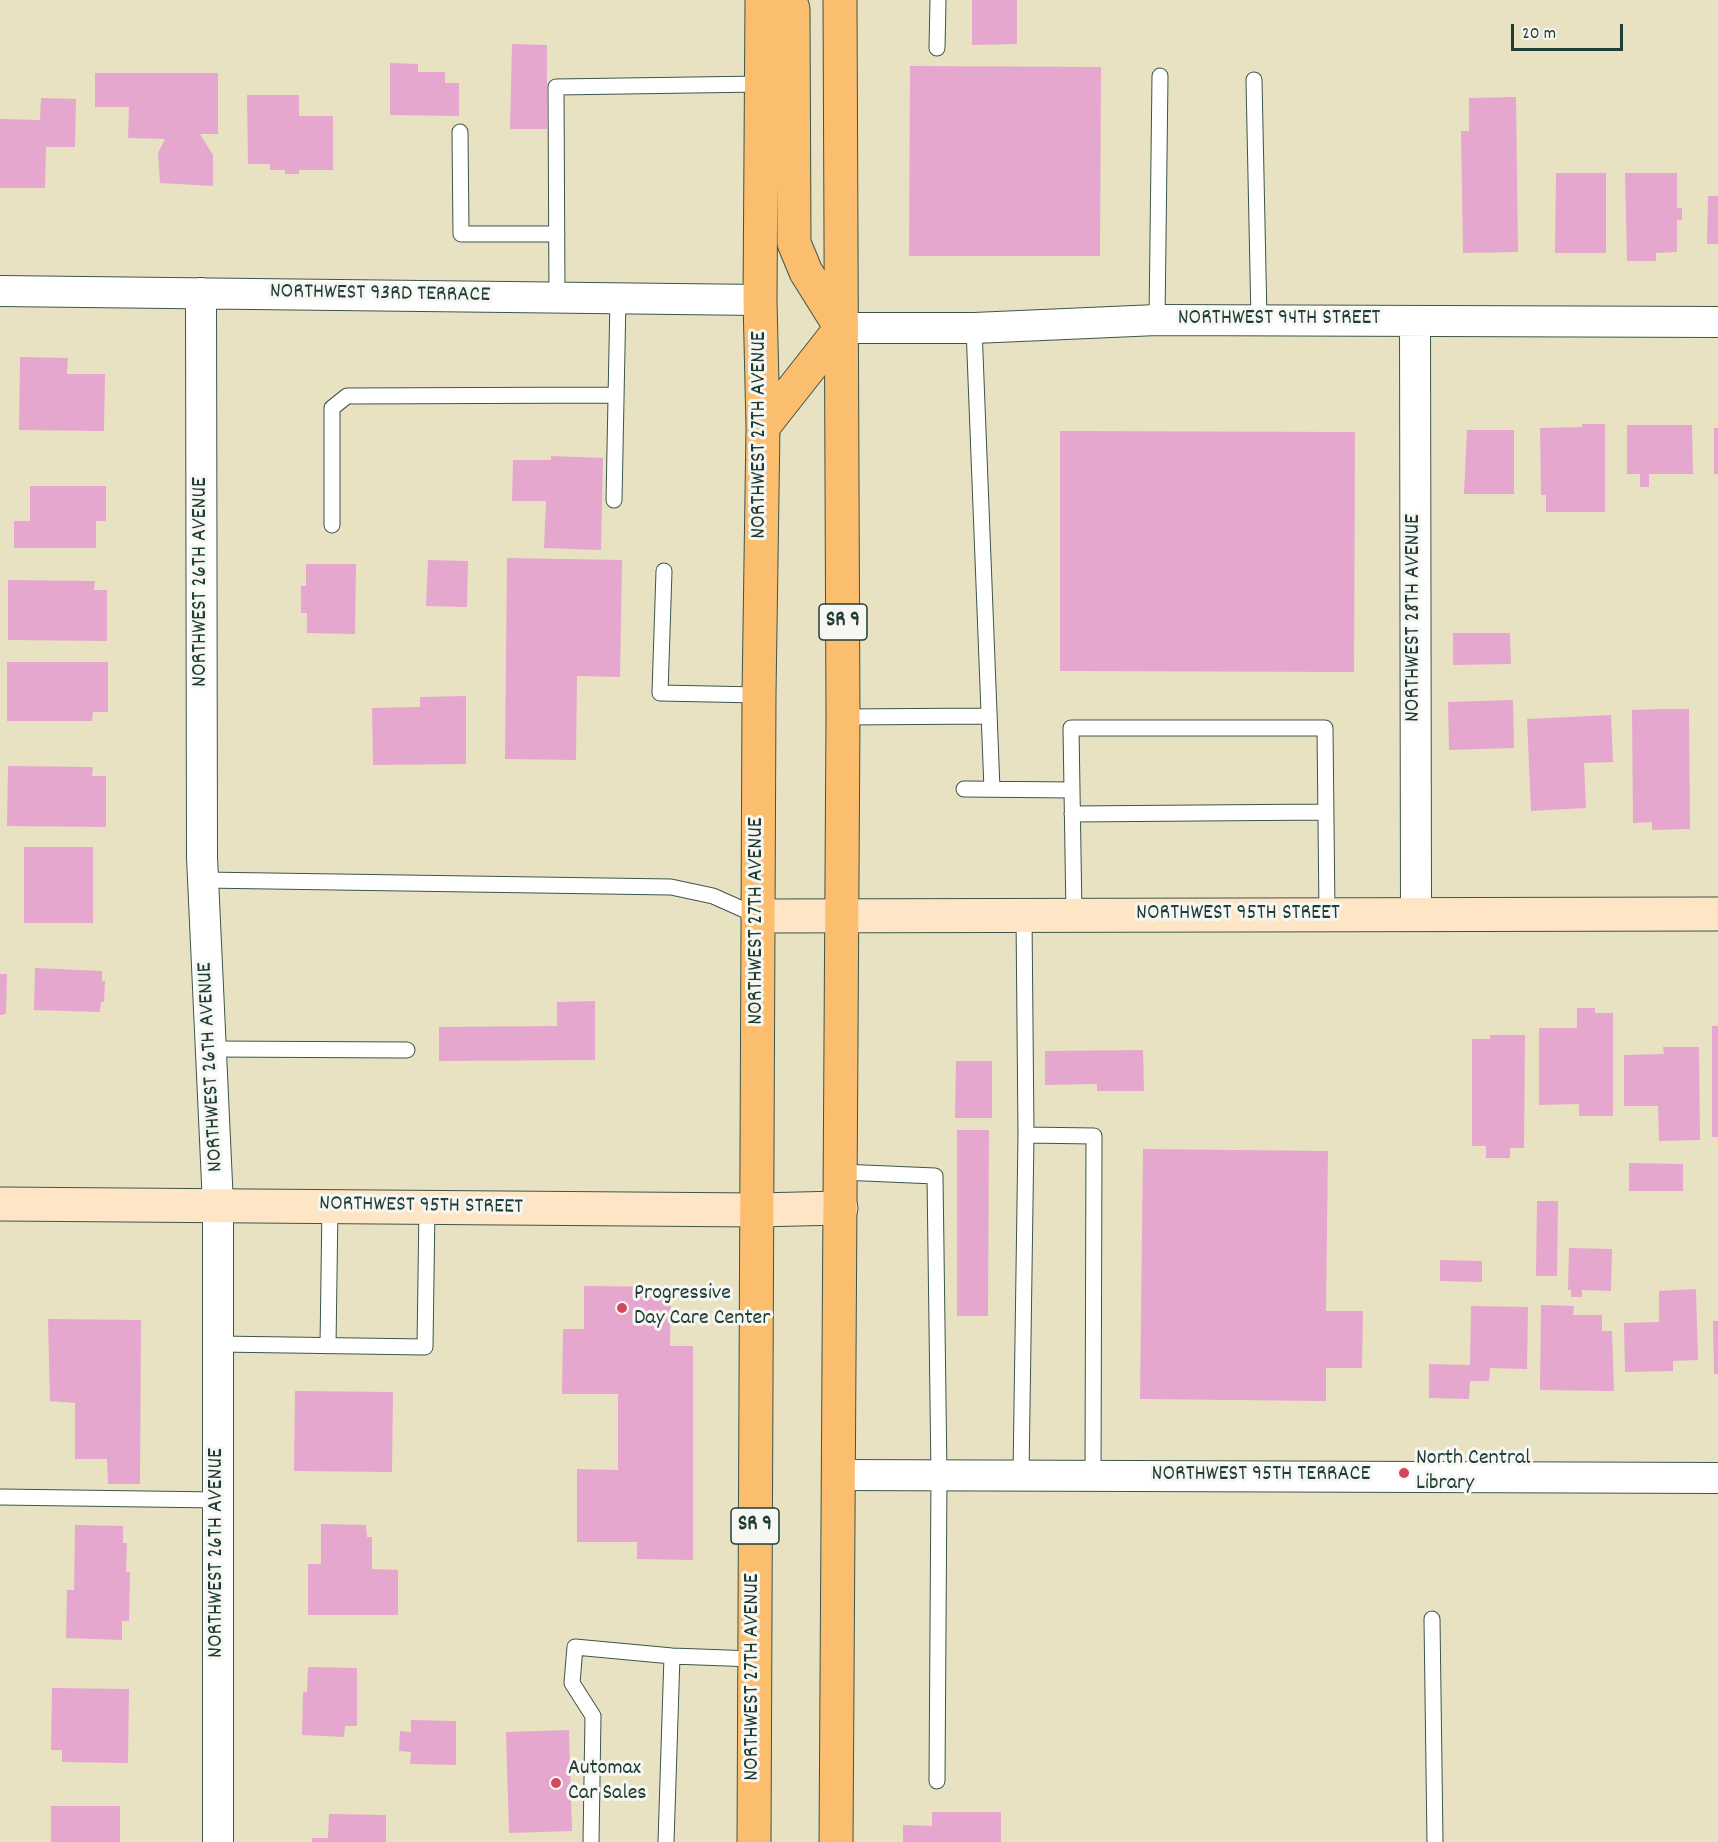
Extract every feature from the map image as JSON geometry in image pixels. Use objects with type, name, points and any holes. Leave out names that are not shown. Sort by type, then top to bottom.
[{"type":"main road","name":"NORTHWEST 27TH AVENUE","points":[[754,1842],[759,695],[764,427],[760,300],[762,0]]},
{"type":"main road","points":[[764,427],[841,328],[806,272],[794,243],[793,9],[790,0]]},
{"type":"main road","name":"SR 9","points":[[836,1842],[843,916],[840,0]]},
{"type":"street","name":"NORTHWEST 93RD TERRACE","points":[[0,291],[760,300]]},
{"type":"street","name":"NORTHWEST 26TH AVENUE","points":[[201,293],[203,880],[218,1204],[218,1842]]},
{"type":"street","name":"NORTHWEST 94TH STREET","points":[[841,328],[974,328],[1157,320],[1718,322]]},
{"type":"street","name":"NORTHWEST 28TH AVENUE","points":[[1415,321],[1416,914]]},
{"type":"street","name":"NORTHWEST 95TH STREET","points":[[758,916],[1718,914]]},
{"type":"street","name":"NORTHWEST 95TH STREET","points":[[0,1204],[757,1210],[841,1208]]},
{"type":"street","name":"NORTHWEST 95TH TERRACE","points":[[839,1475],[1718,1478]]},
{"type":"lane","points":[[937,48],[938,0]]},
{"type":"lane","points":[[1157,320],[1160,76]]},
{"type":"lane","points":[[1254,80],[1259,320]]},
{"type":"lane","points":[[557,298],[556,87],[761,84]]},
{"type":"lane","points":[[460,132],[461,234],[557,234]]},
{"type":"lane","points":[[614,500],[618,298]]},
{"type":"lane","points":[[974,328],[992,789]]},
{"type":"lane","points":[[332,525],[332,408],[348,396],[616,395]]},
{"type":"lane","points":[[664,571],[660,693],[759,695]]},
{"type":"lane","points":[[843,717],[989,716]]},
{"type":"lane","points":[[1074,915],[1071,728],[1325,728],[1327,915]]},
{"type":"lane","points":[[964,789],[1072,790]]},
{"type":"lane","points":[[1072,814],[1326,812]]},
{"type":"lane","points":[[203,880],[671,887],[712,896],[758,916]]},
{"type":"lane","points":[[1021,1475],[1026,1135],[1024,915]]},
{"type":"lane","points":[[211,1049],[407,1050]]},
{"type":"lane","points":[[1026,1135],[1094,1136],[1094,1476]]},
{"type":"lane","points":[[841,1172],[935,1176],[939,1475],[937,1781]]},
{"type":"lane","points":[[328,1346],[330,1206]]},
{"type":"lane","points":[[219,1344],[425,1347],[427,1207]]},
{"type":"lane","points":[[0,1497],[218,1500]]},
{"type":"lane","points":[[1432,1619],[1435,1842]]},
{"type":"lane","points":[[591,1842],[593,1716],[572,1683],[575,1647],[672,1656],[754,1659]]},
{"type":"lane","points":[[666,1842],[672,1656]]},
{"type":"building","points":[[972,0],[1017,0],[1017,44],[972,45]]},
{"type":"building","points":[[512,44],[547,45],[547,129],[510,129]]},
{"type":"building","points":[[390,63],[418,64],[418,72],[445,72],[445,83],[459,83],[459,116],[390,115]]},
{"type":"building","points":[[910,66],[1101,67],[1100,256],[909,256]]},
{"type":"building","points":[[95,73],[218,73],[218,134],[200,134],[213,155],[213,186],[160,183],[158,153],[165,139],[128,138],[129,107],[95,107]]},
{"type":"building","points":[[247,95],[299,95],[299,116],[333,116],[333,170],[299,170],[299,174],[285,174],[285,170],[270,170],[270,164],[248,164]]},
{"type":"building","points":[[1516,97],[1518,252],[1463,253],[1461,131],[1469,131],[1469,98]]},
{"type":"building","points":[[41,98],[76,99],[75,147],[46,147],[45,188],[0,188],[0,119],[40,120]]},
{"type":"building","points":[[1556,173],[1606,173],[1606,253],[1555,253]]},
{"type":"building","points":[[1625,173],[1677,173],[1677,208],[1682,208],[1682,220],[1677,220],[1677,252],[1656,253],[1656,261],[1627,261]]},
{"type":"building","points":[[1708,196],[1718,196],[1718,244],[1707,244]]},
{"type":"building","points":[[20,357],[68,358],[67,374],[105,374],[104,431],[19,430]]},
{"type":"building","points":[[1582,424],[1605,424],[1605,512],[1546,512],[1546,495],[1541,495],[1540,428],[1582,427]]},
{"type":"building","points":[[1627,425],[1692,425],[1693,474],[1649,474],[1649,487],[1640,487],[1640,474],[1627,474]]},
{"type":"building","points":[[1714,428],[1718,428],[1718,474],[1714,474]]},
{"type":"building","points":[[1467,430],[1514,430],[1514,494],[1464,494]]},
{"type":"building","points":[[1060,431],[1355,432],[1354,672],[1060,671]]},
{"type":"building","points":[[551,456],[603,458],[601,550],[544,548],[546,501],[512,501],[513,460],[551,460]]},
{"type":"building","points":[[30,486],[106,486],[106,521],[96,521],[96,548],[14,548],[14,521],[30,521]]},
{"type":"building","points":[[507,558],[622,560],[620,677],[577,676],[576,760],[505,759]]},
{"type":"building","points":[[428,560],[468,561],[467,607],[426,606]]},
{"type":"building","points":[[306,564],[356,564],[355,634],[307,633],[307,613],[301,613],[301,586],[306,586]]},
{"type":"building","points":[[8,580],[95,581],[94,590],[107,590],[107,641],[8,640]]},
{"type":"building","points":[[1453,633],[1510,633],[1511,664],[1453,665]]},
{"type":"building","points":[[7,662],[108,662],[108,712],[93,712],[92,721],[7,721]]},
{"type":"building","points":[[466,696],[466,764],[373,765],[372,708],[420,707],[420,697]]},
{"type":"building","points":[[1513,700],[1514,748],[1449,750],[1448,702]]},
{"type":"building","points":[[1689,709],[1690,829],[1652,830],[1652,822],[1633,823],[1632,710]]},
{"type":"building","points":[[1611,715],[1613,762],[1584,763],[1586,808],[1531,811],[1527,719]]},
{"type":"building","points":[[8,766],[93,767],[92,776],[106,776],[106,827],[7,826]]},
{"type":"building","points":[[24,847],[93,847],[93,923],[24,923]]},
{"type":"building","points":[[35,968],[102,971],[102,981],[105,981],[104,1002],[101,1002],[100,1012],[34,1010]]},
{"type":"building","points":[[0,974],[7,974],[6,1014],[0,1015]]},
{"type":"building","points":[[595,1001],[595,1060],[439,1061],[439,1027],[557,1026],[557,1002]]},
{"type":"building","points":[[1577,1008],[1595,1008],[1595,1013],[1613,1013],[1613,1116],[1579,1116],[1579,1104],[1539,1105],[1539,1028],[1577,1028]]},
{"type":"building","points":[[1712,1026],[1718,1026],[1718,1137],[1712,1137]]},
{"type":"building","points":[[1490,1035],[1525,1035],[1524,1148],[1510,1148],[1510,1158],[1486,1158],[1486,1146],[1472,1146],[1472,1039],[1490,1039]]},
{"type":"building","points":[[1663,1047],[1699,1047],[1700,1140],[1659,1141],[1658,1106],[1624,1106],[1624,1055],[1664,1054]]},
{"type":"building","points":[[1143,1050],[1144,1091],[1097,1091],[1097,1084],[1045,1085],[1045,1051]]},
{"type":"building","points":[[956,1061],[992,1061],[992,1118],[955,1118]]},
{"type":"building","points":[[957,1130],[989,1130],[988,1316],[957,1316]]},
{"type":"building","points":[[1143,1149],[1328,1151],[1326,1311],[1363,1311],[1362,1368],[1326,1368],[1326,1401],[1140,1399]]},
{"type":"building","points":[[1629,1163],[1683,1164],[1683,1191],[1629,1191]]},
{"type":"building","points":[[1537,1201],[1558,1201],[1557,1276],[1536,1276]]},
{"type":"building","points":[[1569,1248],[1612,1249],[1611,1291],[1582,1290],[1582,1297],[1571,1297],[1571,1290],[1568,1290]]},
{"type":"building","points":[[1440,1260],[1482,1261],[1482,1282],[1440,1281]]},
{"type":"building","points":[[584,1286],[671,1287],[670,1346],[693,1346],[693,1560],[637,1559],[637,1542],[577,1542],[577,1469],[618,1470],[618,1394],[562,1394],[563,1329],[584,1329]]},
{"type":"building","points":[[1696,1289],[1698,1360],[1673,1361],[1673,1371],[1625,1372],[1624,1323],[1659,1322],[1659,1291]]},
{"type":"building","points":[[1541,1305],[1574,1306],[1573,1315],[1602,1315],[1602,1331],[1612,1331],[1614,1391],[1540,1390]]},
{"type":"building","points":[[1471,1306],[1528,1307],[1527,1369],[1490,1368],[1489,1381],[1470,1381],[1469,1399],[1429,1398],[1429,1364],[1470,1365]]},
{"type":"building","points":[[48,1319],[141,1320],[140,1484],[108,1484],[107,1459],[75,1459],[75,1403],[50,1401]]},
{"type":"building","points":[[1713,1321],[1718,1321],[1718,1374],[1714,1374]]},
{"type":"building","points":[[295,1391],[393,1392],[392,1472],[294,1471]]},
{"type":"building","points":[[321,1524],[366,1525],[367,1537],[372,1537],[372,1569],[398,1570],[398,1615],[308,1615],[308,1564],[321,1564]]},
{"type":"building","points":[[75,1525],[123,1526],[123,1543],[127,1543],[126,1572],[130,1572],[129,1621],[122,1621],[122,1640],[66,1638],[67,1590],[74,1590]]},
{"type":"building","points":[[308,1667],[357,1668],[357,1726],[345,1726],[344,1737],[302,1735],[303,1692],[307,1692]]},
{"type":"building","points":[[52,1688],[129,1689],[128,1763],[62,1762],[62,1750],[51,1750]]},
{"type":"building","points":[[411,1720],[456,1721],[456,1765],[410,1764],[411,1752],[399,1751],[400,1731],[411,1732]]},
{"type":"building","points":[[569,1730],[572,1831],[509,1833],[506,1732]]},
{"type":"building","points":[[51,1806],[120,1806],[120,1842],[51,1842]]},
{"type":"building","points":[[932,1812],[1001,1812],[1001,1842],[903,1842],[903,1825],[932,1826]]},
{"type":"building","points":[[329,1814],[386,1815],[386,1842],[312,1842],[312,1838],[328,1838]]},
{"type":"place","name":"Progressive Day Care Center","points":[[622,1308]]},
{"type":"place","name":"North Central Library","points":[[1404,1473]]},
{"type":"place","name":"Automax Car Sales","points":[[556,1783]]}]
